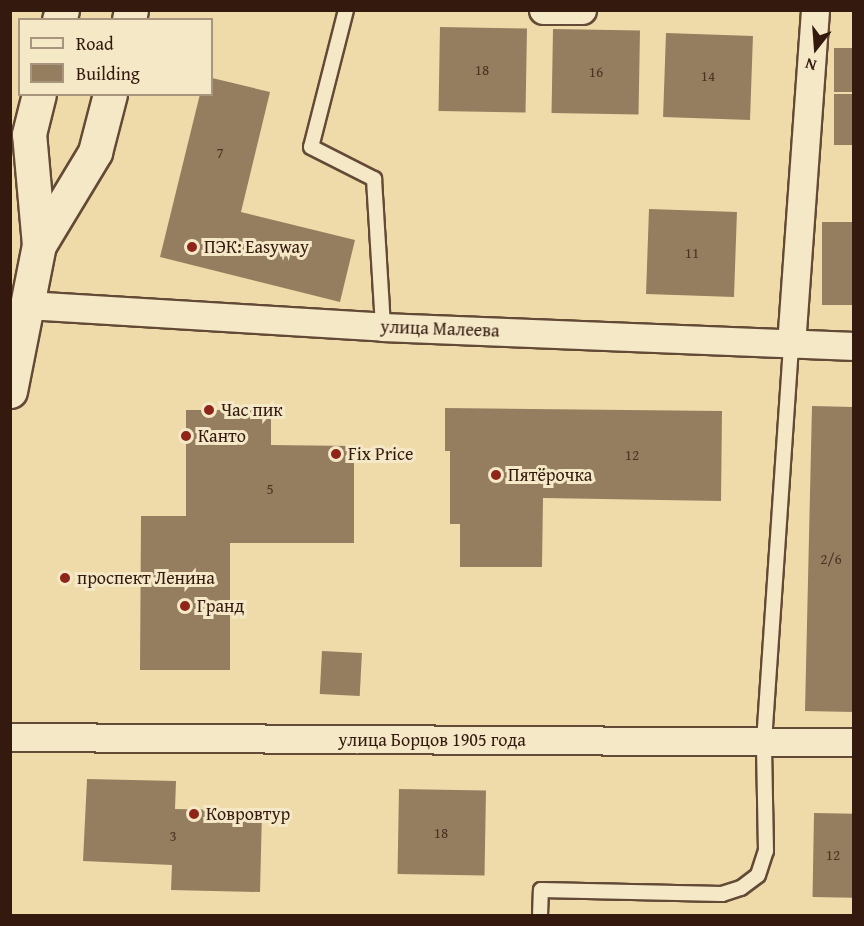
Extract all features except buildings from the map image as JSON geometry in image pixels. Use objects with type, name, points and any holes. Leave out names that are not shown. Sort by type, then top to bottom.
[{"type":"main road","points":[[10,391],[39,245],[29,134],[38,96]]},
{"type":"main road","points":[[39,245],[95,152],[109,96]]},
{"type":"street","points":[[543,10],[582,10]]},
{"type":"street","points":[[790,345],[815,10]]},
{"type":"street","name":"улица Малеева","points":[[28,305],[383,327],[854,346]]},
{"type":"street","name":"улица Борцов 1905 года","points":[[10,737],[854,742]]},
{"type":"lane","points":[[346,10],[311,147],[374,179],[383,327]]},
{"type":"lane","points":[[540,915],[541,890],[722,894],[741,888],[758,875],[766,851],[764,742],[790,345]]},
{"type":"place","name":"ПЭК: Easyway","points":[[192,247]]},
{"type":"place","name":"Час пик","points":[[209,410]]},
{"type":"place","name":"Канто","points":[[186,436]]},
{"type":"place","name":"Fix Price","points":[[336,454]]},
{"type":"place","name":"Пятёрочка","points":[[496,475]]},
{"type":"place","name":"проспект Ленина","points":[[65,578]]},
{"type":"place","name":"Гранд","points":[[185,606]]},
{"type":"place","name":"Ковровтур","points":[[194,814]]}]
